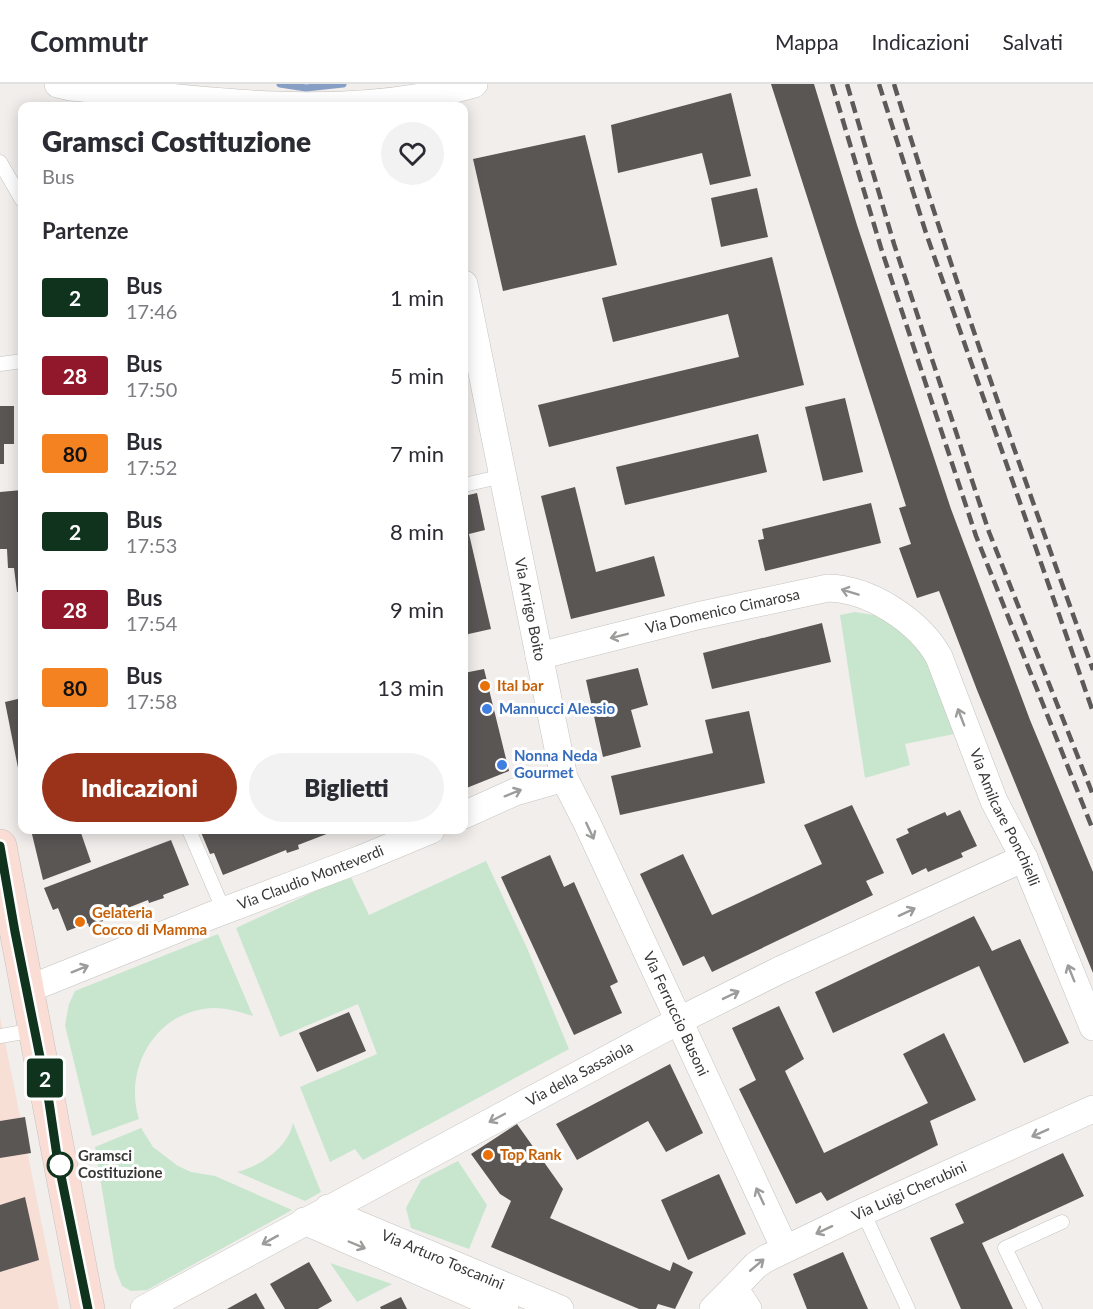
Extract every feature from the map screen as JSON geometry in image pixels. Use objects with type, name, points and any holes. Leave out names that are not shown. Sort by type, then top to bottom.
[{"type":"main road","points":[[0,846],[88,1309]]},
{"type":"street","points":[[58,84],[214,102]]},
{"type":"street","points":[[424,102],[474,84]]},
{"type":"street","name":"Via Arrigo Boito","points":[[468,303],[564,778]]},
{"type":"street","name":"Via Domenico Cimarosa","points":[[539,656],[697,616],[828,588],[858,594],[903,616]]},
{"type":"street","name":"Via Amilcare Ponchielli","points":[[903,616],[928,640],[939,657],[994,801],[1024,858],[1093,1028]]},
{"type":"street","points":[[468,813],[514,792],[564,778]]},
{"type":"street","name":"Via Ferruccio Busoni","points":[[564,778],[785,1249]]},
{"type":"street","name":"Via Claudio Monteverdi","points":[[26,990],[421,834]]},
{"type":"street","name":"Via della Sassaiola","points":[[144,1309],[678,1021],[780,970],[1024,858]]},
{"type":"street","name":"Via Luigi Cherubini","points":[[741,1298],[756,1265],[785,1249],[1093,1109]]},
{"type":"street","name":"Via Arturo Toscanini","points":[[328,1208],[350,1221],[560,1309]]},
{"type":"street","name":"Via Arturo Toscanini","points":[[304,1221],[505,1309]]},
{"type":"street","points":[[713,1309],[741,1298]]},
{"type":"lane","points":[[0,162],[18,193]]},
{"type":"lane","points":[[0,364],[18,362]]},
{"type":"lane","points":[[468,484],[503,476]]},
{"type":"lane","name":"Via Claudio Monteverdi","points":[[191,834],[224,911]]},
{"type":"lane","points":[[0,1036],[35,1030]]},
{"type":"lane","points":[[863,1212],[908,1309]]},
{"type":"lane","points":[[1035,1309],[1005,1248],[1062,1222]]},
{"type":"shaded area","points":[[0,1017],[59,1309],[0,1309]]},
{"type":"green space","points":[[855,612],[891,618],[911,629],[959,733],[905,744],[910,765],[865,778],[840,615]]},
{"type":"green space","points":[[486,861],[527,948],[569,1049],[363,1160],[355,1149],[330,1162],[300,1087],[377,1054],[358,1004],[280,1037],[236,928],[350,875],[369,915]]},
{"type":"green space","points":[[218,934],[253,1016],[210,1008],[185,1014],[169,1023],[146,1049],[139,1066],[135,1101],[139,1119],[92,1136],[65,1025],[69,1004],[75,991]]},
{"type":"green space","points":[[293,1123],[321,1192],[305,1201],[237,1172],[272,1155],[285,1140]]},
{"type":"green space","points":[[141,1128],[153,1147],[178,1166],[191,1172],[215,1176],[292,1210],[147,1290],[131,1291],[122,1286],[115,1268],[95,1147]]},
{"type":"green space","points":[[458,1161],[487,1205],[469,1249],[411,1228],[406,1208],[421,1180]]},
{"type":"green space","points":[[330,1263],[392,1284],[357,1302]]},
{"type":"building","points":[[771,84],[814,84],[857,225],[951,509],[1030,720],[1093,872],[1093,973],[939,591],[917,598],[899,548],[911,544],[899,508],[906,506]]},
{"type":"building","points":[[731,93],[751,176],[710,185],[702,153],[618,173],[611,125]]},
{"type":"building","points":[[585,135],[617,265],[503,291],[473,159]]},
{"type":"building","points":[[757,188],[768,237],[721,247],[711,198]]},
{"type":"building","points":[[772,257],[804,385],[549,447],[538,405],[739,357],[728,314],[613,342],[602,298]]},
{"type":"building","points":[[845,398],[863,472],[823,481],[805,407]]},
{"type":"building","points":[[0,406],[14,406],[14,444],[4,444],[4,464],[0,464]]},
{"type":"building","points":[[758,434],[767,472],[625,505],[616,467]]},
{"type":"building","points":[[575,487],[596,572],[654,556],[665,596],[571,619],[541,496]]},
{"type":"building","points":[[18,490],[18,592],[14,568],[8,568],[7,549],[0,549],[0,492]]},
{"type":"building","points":[[477,493],[485,530],[469,534],[491,629],[468,634],[468,495]]},
{"type":"building","points":[[871,503],[881,543],[765,571],[758,540],[764,539],[762,529]]},
{"type":"building","points":[[822,623],[831,662],[712,689],[703,653]]},
{"type":"building","points":[[638,668],[648,705],[631,710],[641,747],[603,757],[586,680]]},
{"type":"building","points":[[484,669],[509,771],[468,787],[468,672]]},
{"type":"building","points":[[18,699],[18,768],[5,702]]},
{"type":"building","points":[[749,711],[765,783],[620,815],[611,776],[713,753],[705,720]]},
{"type":"building","points":[[852,805],[884,873],[866,881],[873,895],[712,972],[704,956],[683,966],[640,874],[683,854],[712,915],[822,864],[804,825]]},
{"type":"building","points":[[960,810],[977,846],[961,853],[963,857],[928,872],[926,868],[912,875],[896,839],[909,833],[907,829],[945,812],[947,816]]},
{"type":"building","points":[[32,834],[81,834],[91,862],[43,880]]},
{"type":"building","points":[[202,834],[327,834],[298,845],[299,849],[287,853],[286,850],[223,875],[214,853],[210,854]]},
{"type":"building","points":[[171,840],[189,885],[163,895],[164,898],[149,903],[148,900],[102,918],[103,921],[89,927],[88,923],[67,931],[58,908],[53,910],[44,888]]},
{"type":"building","points":[[550,855],[564,887],[574,882],[618,982],[610,986],[622,1013],[574,1035],[501,877]]},
{"type":"building","points":[[974,916],[992,951],[1020,939],[1069,1043],[1024,1063],[979,966],[833,1033],[815,992]]},
{"type":"building","points":[[779,1006],[804,1059],[785,1071],[824,1153],[928,1103],[903,1054],[944,1033],[976,1100],[930,1121],[938,1145],[827,1201],[821,1192],[796,1204],[739,1089],[756,1080],[732,1028]]},
{"type":"building","points":[[349,1012],[366,1051],[317,1072],[299,1033]]},
{"type":"building","points":[[670,1064],[703,1133],[666,1152],[648,1121],[577,1160],[556,1124]]},
{"type":"building","points":[[25,1117],[31,1153],[0,1158],[0,1121]]},
{"type":"building","points":[[517,1124],[563,1189],[550,1218],[670,1271],[673,1262],[693,1272],[675,1309],[658,1304],[656,1309],[639,1309],[491,1247],[511,1201],[500,1194],[471,1154]]},
{"type":"building","points":[[1063,1153],[1084,1196],[982,1243],[1013,1309],[961,1309],[930,1238],[964,1223],[955,1204]]},
{"type":"building","points":[[719,1174],[746,1234],[688,1260],[661,1200]]},
{"type":"building","points":[[25,1197],[39,1260],[0,1272],[0,1205]]},
{"type":"building","points":[[843,1252],[868,1309],[807,1309],[793,1274]]},
{"type":"building","points":[[309,1262],[332,1301],[318,1309],[285,1309],[270,1284]]},
{"type":"building","points":[[256,1293],[265,1309],[227,1309]]},
{"type":"building","points":[[401,1297],[407,1309],[381,1309],[380,1307]]},
{"type":"waterway","points":[[280,84],[306,88],[343,84]]},
{"type":"railway","points":[[832,84],[881,248],[976,536],[1093,830]]},
{"type":"railway","points":[[847,84],[894,244],[989,532],[1093,795]]},
{"type":"railway","points":[[879,84],[926,233],[1093,712]]},
{"type":"railway","points":[[894,84],[990,378],[1093,670]]},
{"type":"bus line","name":"2","points":[[0,846],[49,1102],[57,1156],[88,1309]]},
{"type":"place","name":"Ital bar","points":[[485,686]]},
{"type":"place","name":"Mannucci Alessio","points":[[487,709]]},
{"type":"place","name":"Nonna Neda Gourmet","points":[[502,765]]},
{"type":"place","name":"Gelateria Cocco di Mamma","points":[[80,922]]},
{"type":"place","name":"Top Rank","points":[[488,1155]]},
{"type":"place","name":"Gramsci Costituzione","points":[[60,1165]]}]
